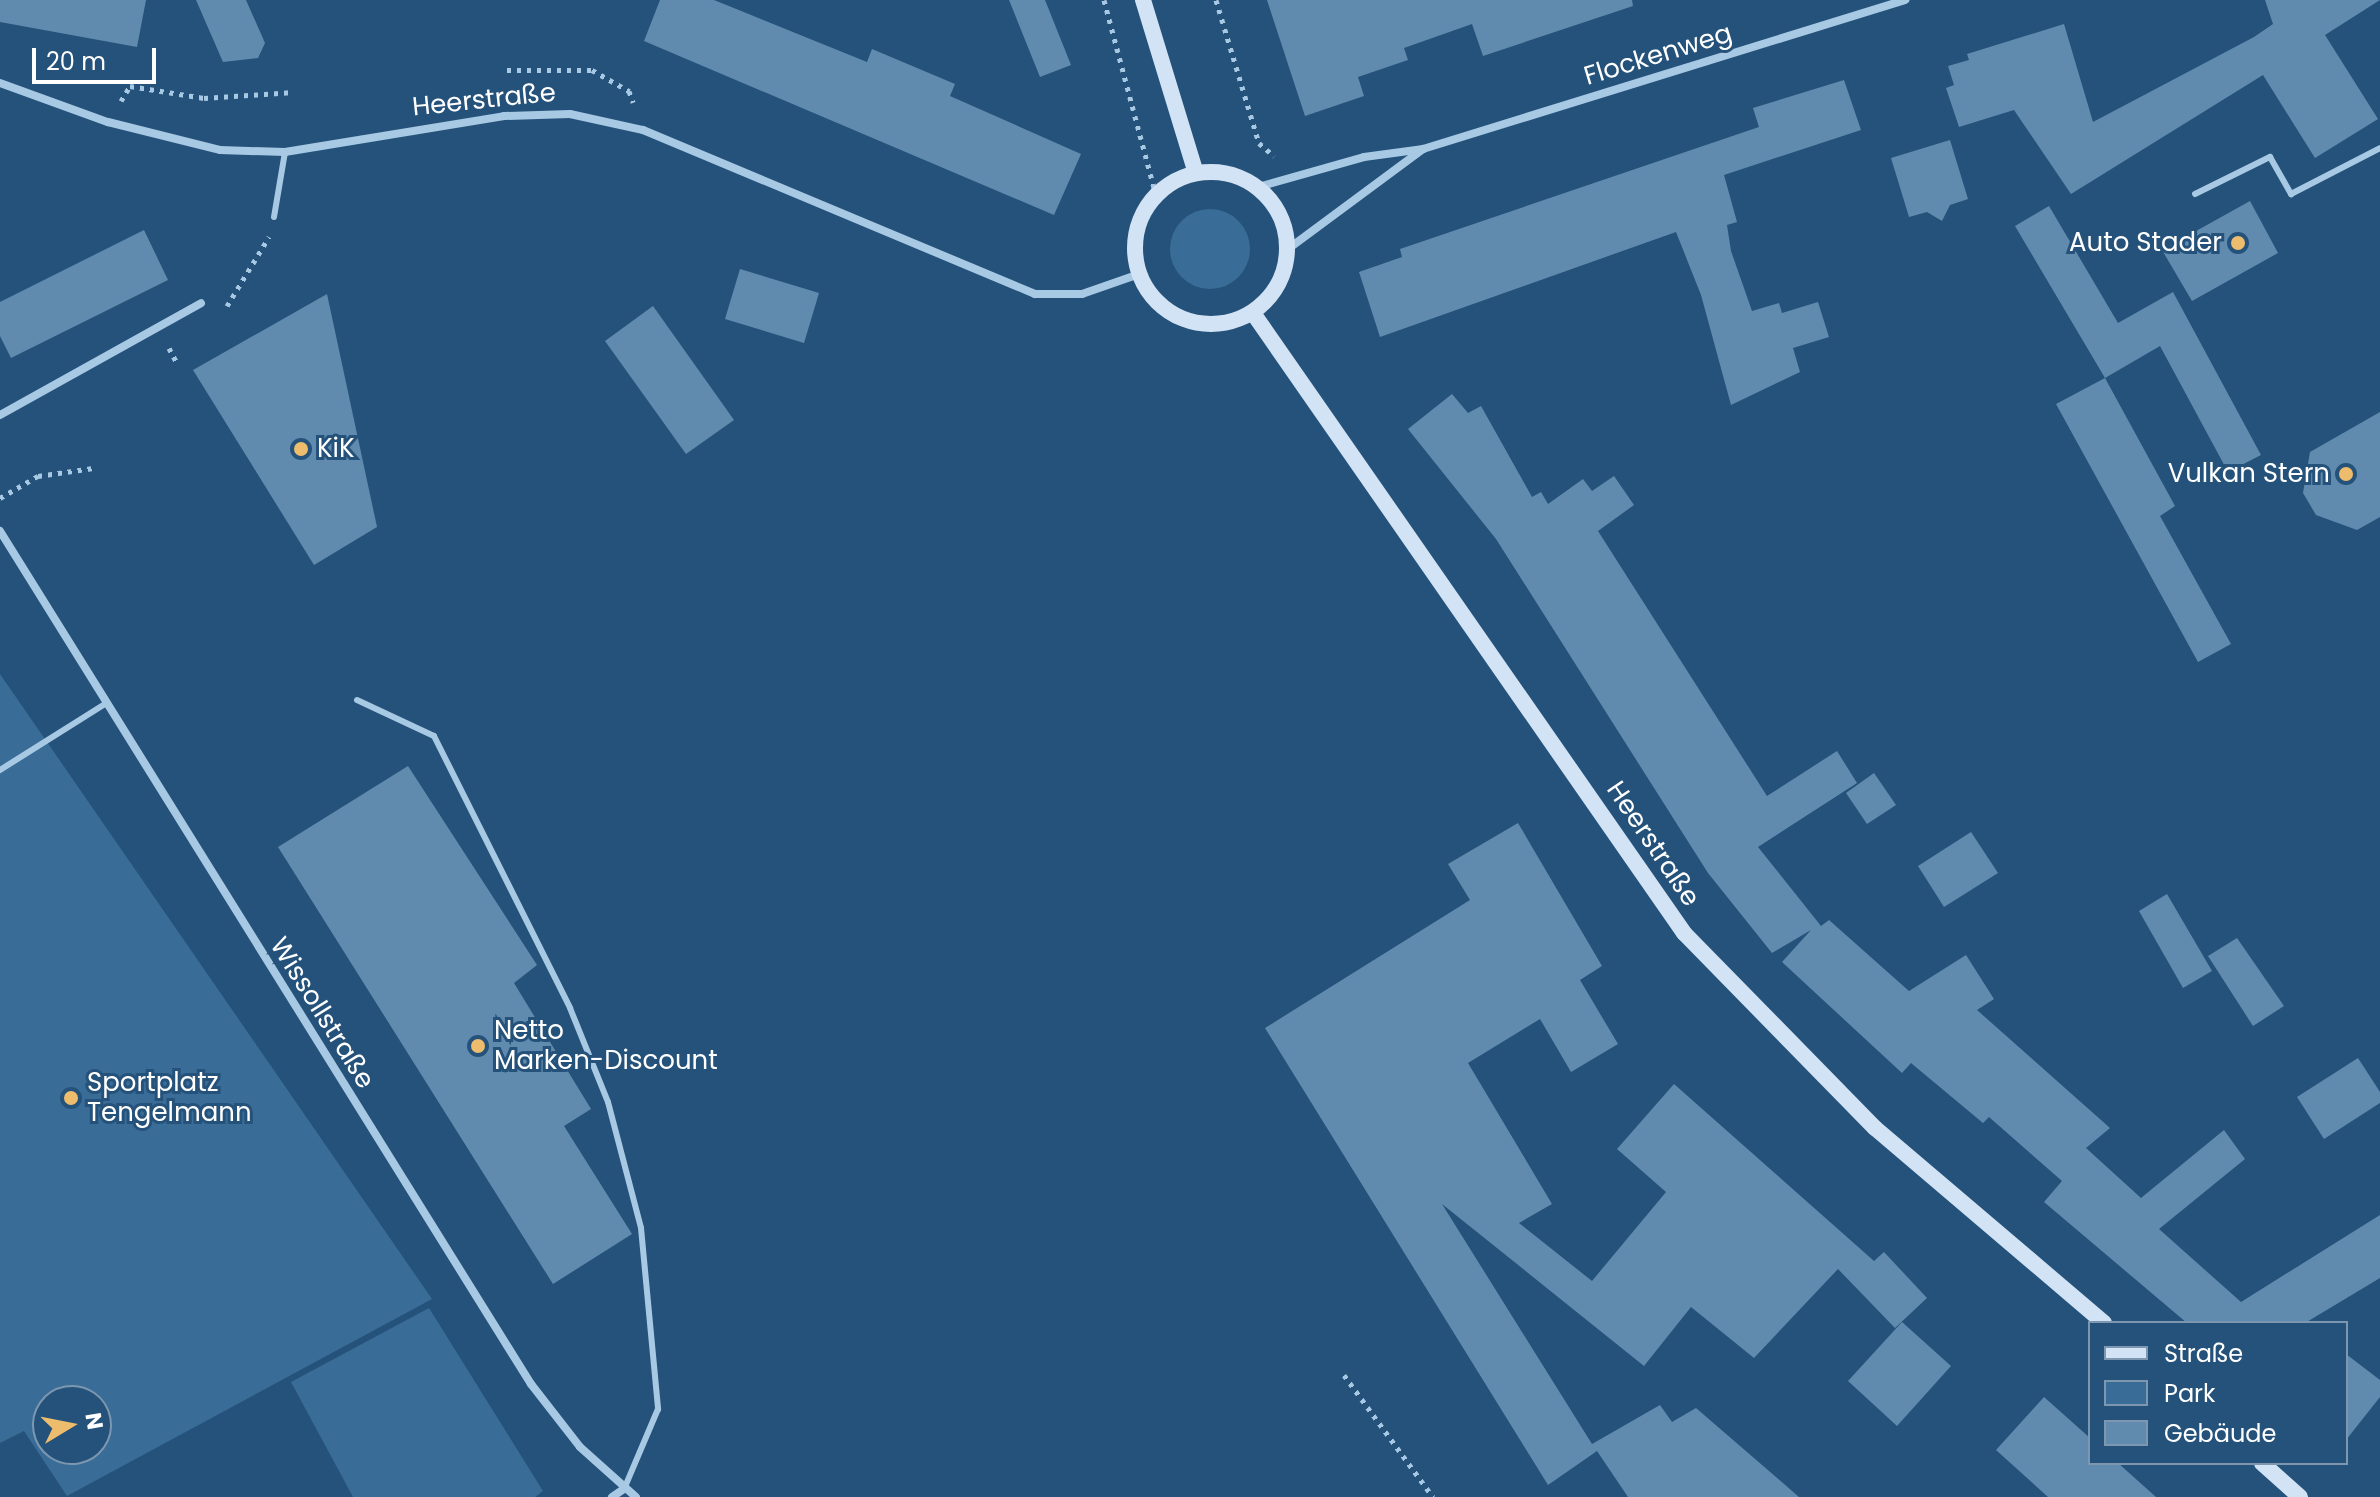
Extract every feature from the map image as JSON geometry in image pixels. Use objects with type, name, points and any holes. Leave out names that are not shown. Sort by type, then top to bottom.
[{"type":"street","points":[[1143,0],[1196,173]]},
{"type":"street","name":"Flockenweg","points":[[1258,187],[1300,179],[1364,157],[1423,149],[1905,0]]},
{"type":"street","name":"Heerstraße","points":[[0,83],[108,122],[220,150],[285,152],[504,116],[570,114],[643,130],[1035,294],[1082,294],[1139,274]]},
{"type":"street","name":"Flockenweg","points":[[1288,249],[1423,149]]},
{"type":"street","points":[[1196,173],[1239,176],[1258,187],[1285,225],[1288,249],[1278,285],[1253,313],[1232,322],[1187,321],[1158,302],[1139,274],[1136,232],[1156,195],[1196,173]]},
{"type":"street","points":[[0,415],[201,303]]},
{"type":"street","name":"Heerstraße","points":[[1253,313],[1684,933],[1875,1128],[2102,1321]]},
{"type":"street","name":"Wissollstraße","points":[[0,531],[531,1384],[624,1489],[636,1497]]},
{"type":"street","points":[[2264,1465],[2300,1497]]},
{"type":"street","points":[[612,1497],[624,1489]]},
{"type":"lane","points":[[2195,194],[2270,157],[2291,194],[2380,148]]},
{"type":"lane","points":[[274,217],[285,152]]},
{"type":"lane","points":[[357,700],[434,736],[570,1008],[608,1102],[641,1228],[658,1409],[624,1489]]},
{"type":"lane","points":[[0,770],[105,704]]},
{"type":"path","points":[[1104,0],[1156,195]]},
{"type":"path","points":[[1216,0],[1259,143],[1300,179]]},
{"type":"path","points":[[507,70],[592,70],[629,91],[643,130]]},
{"type":"path","points":[[108,122],[130,86],[204,98],[294,92]]},
{"type":"path","points":[[217,314],[267,249],[274,217]]},
{"type":"path","points":[[176,361],[167,346],[181,338]]},
{"type":"path","points":[[0,498],[38,476],[93,468]]},
{"type":"path","points":[[1344,1375],[1433,1497]]},
{"type":"green space","points":[[1202,209],[1218,209],[1239,220],[1250,241],[1250,257],[1239,278],[1218,289],[1202,289],[1188,283],[1176,271],[1170,257],[1170,241],[1176,227],[1188,215]]},
{"type":"green space","points":[[0,674],[432,1299],[67,1496],[46,1465],[112,1465],[112,1385],[32,1385],[32,1443],[24,1431],[0,1443]]},
{"type":"green space","points":[[429,1308],[543,1491],[535,1497],[353,1497],[291,1382]]},
{"type":"building","points":[[0,0],[146,0],[137,47],[0,22]]},
{"type":"building","points":[[196,0],[246,0],[265,43],[258,58],[223,62]]},
{"type":"building","points":[[660,0],[714,0],[867,62],[872,49],[955,84],[950,96],[1081,154],[1054,215],[644,41]]},
{"type":"building","points":[[1009,0],[1045,0],[1071,65],[1040,77]]},
{"type":"building","points":[[1267,0],[1632,0],[1633,6],[1483,56],[1472,24],[1404,48],[1408,60],[1358,77],[1364,96],[1305,116]]},
{"type":"building","points":[[2265,0],[2380,0],[2325,35],[2378,119],[2315,158],[2263,75],[2071,194],[2014,110],[1959,127],[1946,88],[1954,85],[1948,66],[1969,60],[1967,54],[2064,24],[2093,122],[2273,24]]},
{"type":"building","points":[[1844,80],[1861,130],[1724,175],[1737,222],[1727,225],[1731,251],[1752,311],[1779,303],[1782,313],[1818,302],[1829,337],[1793,348],[1800,372],[1731,405],[1701,295],[1676,232],[1380,337],[1359,272],[1402,257],[1400,249],[1759,127],[1753,108]]},
{"type":"building","points":[[1950,140],[1968,199],[1950,205],[1942,221],[1927,212],[1909,217],[1891,158]]},
{"type":"building","points":[[2250,201],[2278,253],[2192,301],[2162,250]]},
{"type":"building","points":[[2049,206],[2118,323],[2173,292],[2261,455],[2228,472],[2160,346],[2105,378],[2015,226]]},
{"type":"building","points":[[144,230],[168,280],[11,358],[0,336],[0,302]]},
{"type":"building","points":[[740,269],[819,293],[804,343],[725,319]]},
{"type":"building","name":"KiK","points":[[327,294],[377,527],[314,565],[193,370]]},
{"type":"building","points":[[653,306],[734,420],[686,454],[605,341]]},
{"type":"building","points":[[2105,378],[2175,506],[2160,516],[2231,644],[2198,662],[2056,404]]},
{"type":"building","points":[[1452,394],[1468,413],[1481,406],[1532,497],[1541,492],[1548,504],[1583,479],[1592,491],[1614,476],[1634,505],[1598,531],[1767,796],[1837,751],[1857,783],[1758,847],[1821,926],[1829,920],[1909,991],[1966,955],[1994,999],[1977,1010],[2110,1128],[2086,1148],[2141,1198],[2224,1130],[2245,1159],[2159,1229],[2241,1302],[2380,1215],[2380,1278],[2308,1321],[2185,1321],[2044,1202],[2062,1181],[1989,1117],[1983,1123],[1911,1063],[1902,1073],[1782,962],[1811,930],[1772,953],[1708,873],[1496,539],[1408,429]]},
{"type":"building","name":"Vulkan Stern","points":[[2380,412],[2380,517],[2357,530],[2316,515],[2303,493],[2310,452]]},
{"type":"building","name":"Netto Marken-Discount","points":[[408,766],[537,965],[514,983],[591,1109],[564,1126],[632,1234],[553,1284],[278,847]]},
{"type":"building","points":[[1874,773],[1896,805],[1867,824],[1846,793]]},
{"type":"building","points":[[1518,823],[1602,966],[1580,980],[1618,1044],[1571,1072],[1540,1019],[1468,1063],[1552,1204],[1519,1223],[1592,1281],[1666,1192],[1617,1149],[1674,1084],[1874,1261],[1884,1252],[1927,1298],[1895,1328],[1838,1269],[1754,1358],[1691,1307],[1644,1366],[1442,1204],[1592,1444],[1660,1405],[1672,1422],[1696,1408],[1799,1497],[1628,1497],[1597,1451],[1548,1485],[1265,1028],[1470,900],[1448,864]]},
{"type":"building","points":[[1971,832],[1998,873],[1944,907],[1918,866]]},
{"type":"building","points":[[2167,894],[2212,971],[2183,988],[2139,911]]},
{"type":"building","points":[[2237,938],[2284,1006],[2253,1026],[2208,956]]},
{"type":"building","points":[[2358,1058],[2380,1092],[2380,1103],[2324,1139],[2297,1097]]},
{"type":"building","points":[[1902,1322],[1951,1366],[1897,1426],[1848,1381]]},
{"type":"building","points":[[2348,1356],[2380,1380],[2380,1397],[2348,1437]]},
{"type":"building","points":[[2044,1397],[2088,1436],[2088,1465],[2120,1465],[2156,1497],[2048,1497],[1996,1450]]},
{"type":"place","name":"Auto Stader","points":[[2238,243]]},
{"type":"place","name":"KiK","points":[[301,449]]},
{"type":"place","name":"Vulkan Stern","points":[[2346,474]]},
{"type":"place","name":"Netto Marken-Discount","points":[[478,1046]]},
{"type":"place","name":"Sportplatz Tengelmann","points":[[71,1098]]}]
